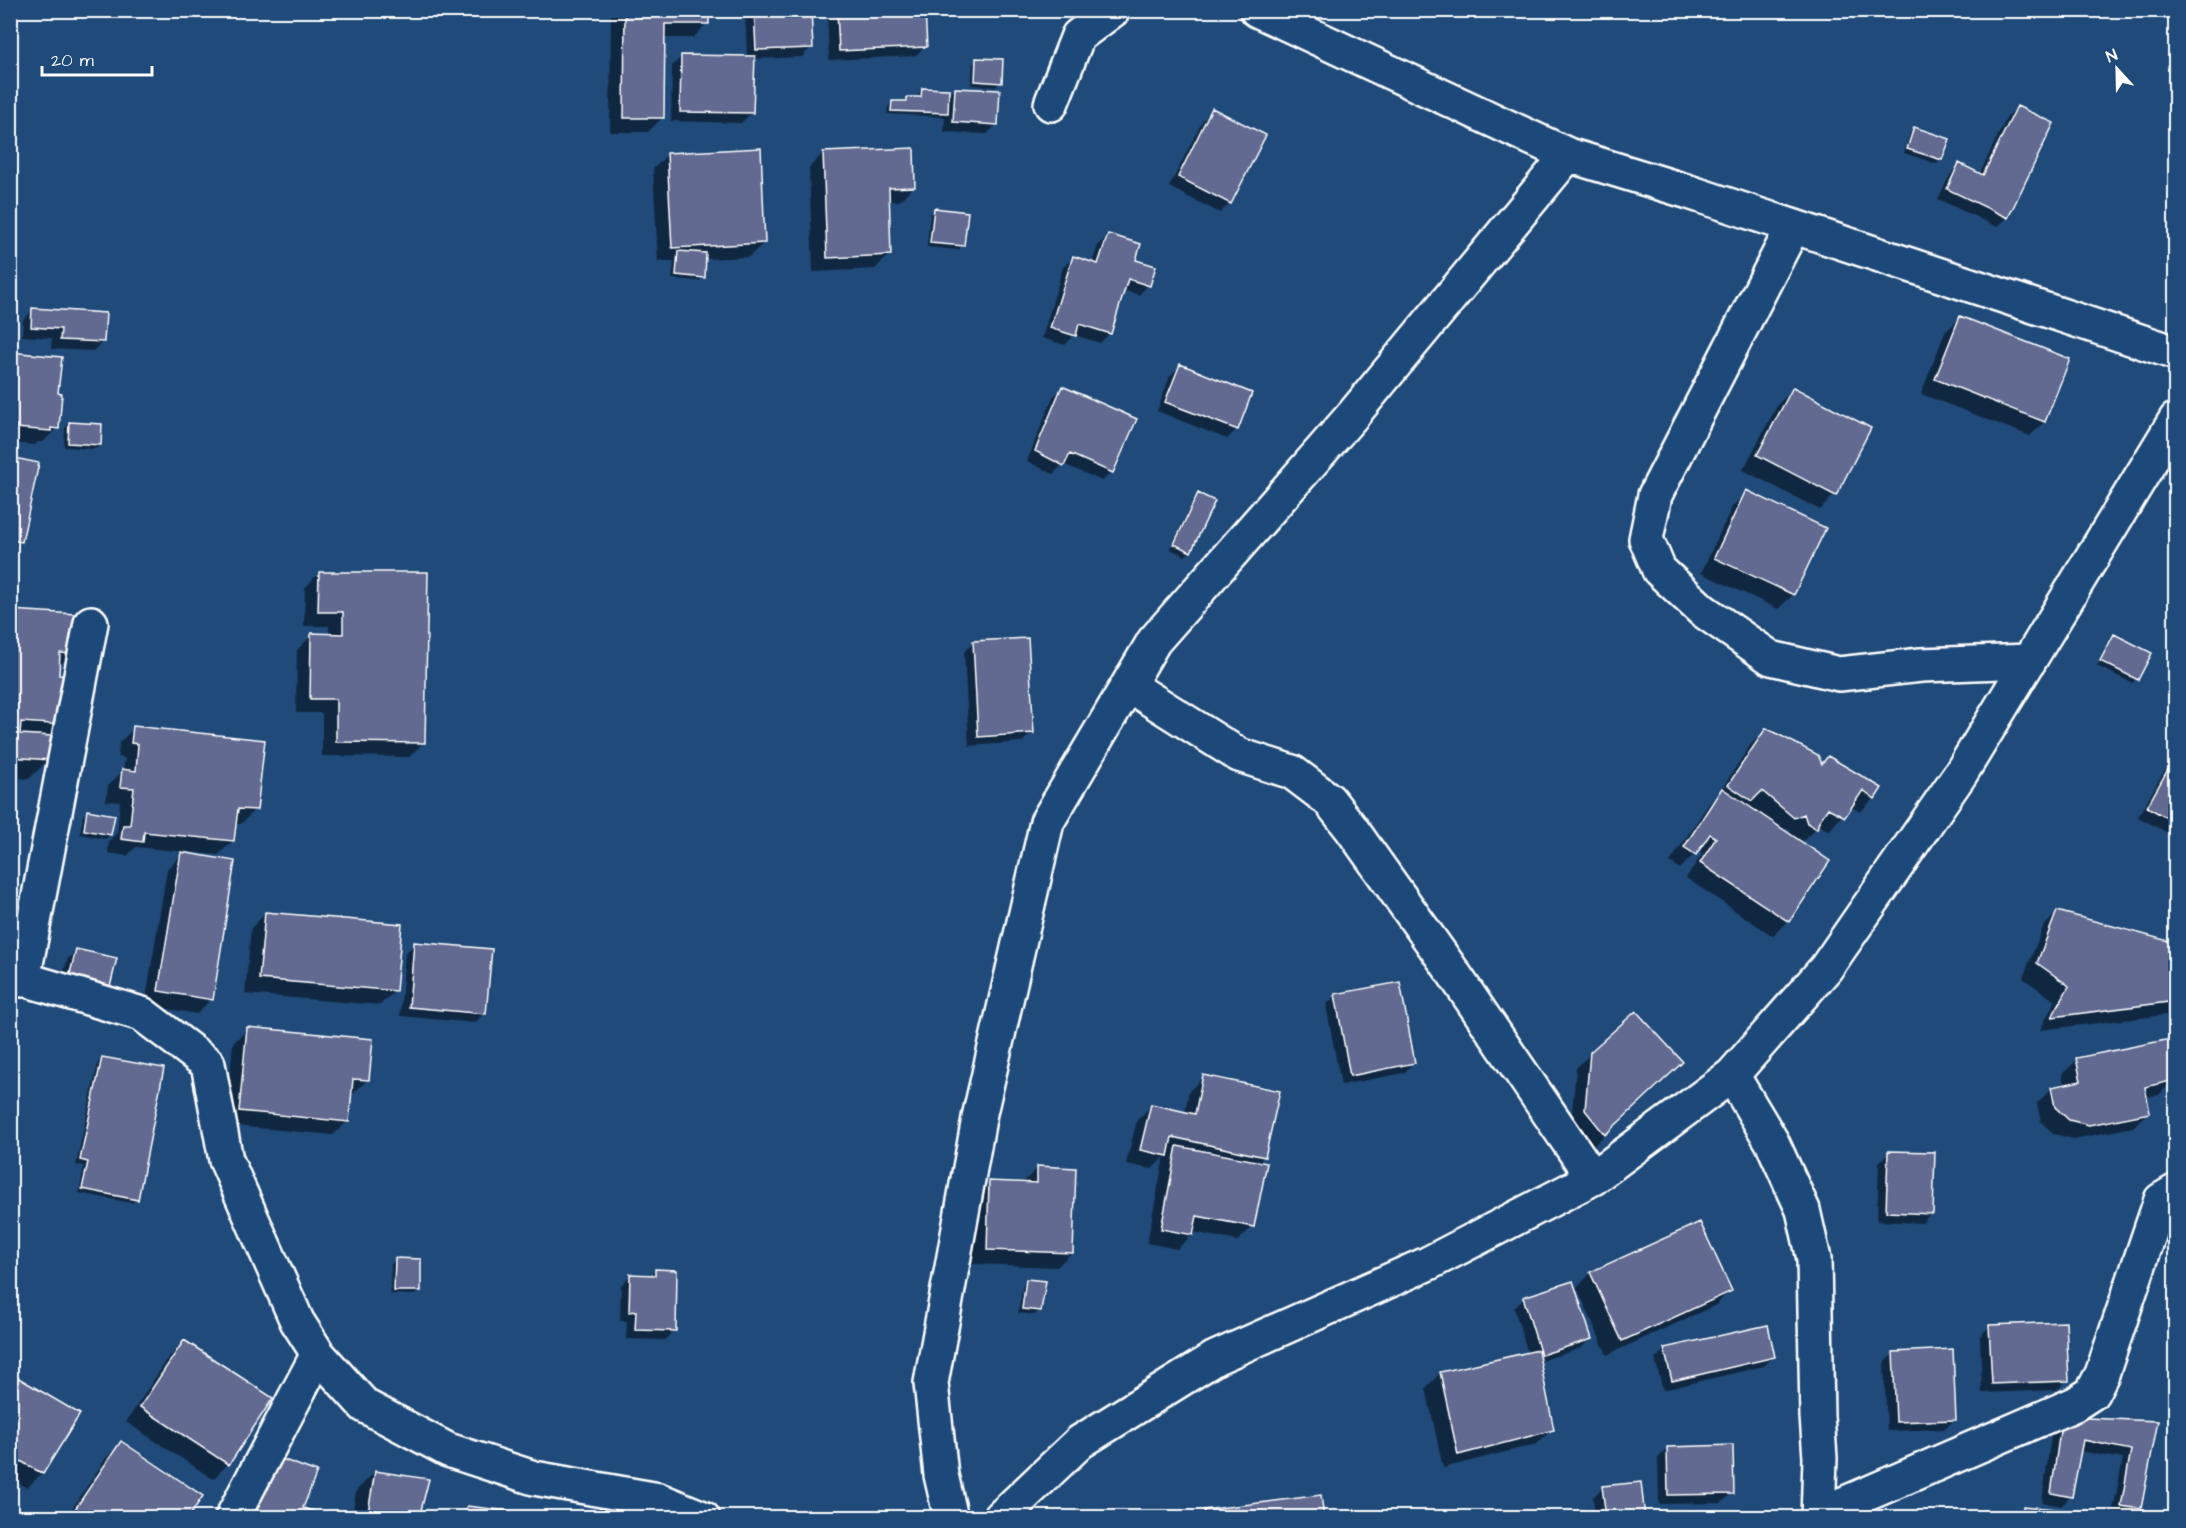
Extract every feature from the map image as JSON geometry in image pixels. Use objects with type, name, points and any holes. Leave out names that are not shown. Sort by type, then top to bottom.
[{"type":"street","points":[[1051,104],[1078,36],[1113,10]]},
{"type":"street","points":[[1257,10],[1568,155],[2175,353]]},
{"type":"street","points":[[951,1518],[941,1475],[931,1383],[980,1113],[1047,822],[1154,640],[1352,416],[1568,155]]},
{"type":"street","points":[[1793,227],[1655,495],[1646,539],[1659,570],[1702,610],[1772,658],[1839,674],[1921,665],[2029,661]]},
{"type":"street","points":[[1000,1518],[1080,1442],[1215,1358],[1429,1263],[1593,1178],[1732,1075],[1826,968],[1961,773],[2175,418]]},
{"type":"street","points":[[91,623],[17,978],[142,1014],[208,1064],[226,1160],[297,1321],[318,1354],[365,1406],[447,1450],[534,1478],[659,1500],[703,1518]]},
{"type":"street","points":[[1128,685],[1239,755],[1292,772],[1329,800],[1352,828],[1448,965],[1593,1178]]},
{"type":"street","points":[[1732,1075],[1772,1142],[1803,1210],[1814,1259],[1820,1458],[1818,1516],[2075,1404],[2092,1393],[2102,1374],[2161,1200],[2175,1191]]},
{"type":"street","points":[[232,1518],[318,1354]]},
{"type":"building","points":[[625,10],[709,10],[709,24],[665,24],[664,118],[624,118]]},
{"type":"building","points":[[754,10],[811,10],[813,48],[756,50]]},
{"type":"building","points":[[837,10],[925,10],[927,47],[839,51]]},
{"type":"building","points":[[681,55],[755,56],[753,113],[680,112]]},
{"type":"building","points":[[976,58],[1003,59],[1002,83],[975,81]]},
{"type":"building","points":[[922,88],[949,89],[948,113],[891,111],[892,101],[907,101],[907,97],[921,97]]},
{"type":"building","points":[[955,88],[1000,90],[998,125],[953,122]]},
{"type":"building","points":[[2017,106],[2054,123],[2008,218],[1947,189],[1959,163],[1983,175]]},
{"type":"building","points":[[1212,108],[1266,135],[1231,204],[1178,177]]},
{"type":"building","points":[[1914,127],[1950,139],[1942,160],[1907,149]]},
{"type":"building","points":[[761,148],[765,243],[672,248],[667,153]]},
{"type":"building","points":[[914,148],[915,187],[889,188],[891,255],[827,258],[823,152]]},
{"type":"building","points":[[934,208],[968,212],[964,246],[930,243]]},
{"type":"building","points":[[1108,234],[1141,244],[1136,260],[1156,266],[1150,286],[1128,279],[1111,334],[1079,324],[1076,336],[1050,328],[1073,256],[1098,264]]},
{"type":"building","points":[[678,251],[706,253],[705,278],[676,275]]},
{"type":"building","points":[[32,308],[106,313],[104,342],[60,340],[61,329],[31,327]]},
{"type":"building","points":[[1960,316],[2070,359],[2045,422],[1935,379]]},
{"type":"building","points":[[10,352],[62,357],[58,393],[62,394],[59,429],[51,428],[51,431],[16,428],[17,425],[10,424]]},
{"type":"building","points":[[1180,364],[1252,393],[1238,430],[1165,402]]},
{"type":"building","points":[[1062,386],[1137,419],[1113,473],[1070,454],[1064,466],[1035,451]]},
{"type":"building","points":[[1793,387],[1871,428],[1836,496],[1757,455]]},
{"type":"building","points":[[69,422],[102,424],[101,445],[68,443]]},
{"type":"building","points":[[10,457],[39,463],[22,542],[10,540]]},
{"type":"building","points":[[1746,490],[1826,528],[1794,595],[1714,558]]},
{"type":"building","points":[[1198,493],[1215,501],[1191,552],[1174,544]]},
{"type":"building","points":[[10,552],[13,552],[10,584]]},
{"type":"building","points":[[319,572],[428,572],[425,743],[336,742],[336,699],[310,699],[311,633],[343,634],[343,612],[318,612]]},
{"type":"building","points":[[10,610],[76,614],[73,654],[60,653],[59,675],[71,676],[67,725],[21,722],[20,734],[52,736],[50,760],[10,757]]},
{"type":"building","points":[[2114,634],[2152,653],[2138,680],[2100,661]]},
{"type":"building","points":[[1028,638],[1034,733],[978,737],[973,641]]},
{"type":"building","points":[[133,726],[265,740],[257,810],[238,809],[234,841],[144,832],[143,842],[121,839],[123,825],[130,825],[134,788],[120,787],[122,769],[136,771],[138,744],[131,743]]},
{"type":"building","points":[[1766,728],[1818,755],[1822,764],[1828,756],[1882,788],[1875,799],[1863,790],[1845,817],[1828,808],[1819,821],[1817,829],[1807,823],[1804,814],[1794,818],[1762,791],[1752,801],[1728,785]]},
{"type":"building","points":[[2172,762],[2176,764],[2176,823],[2147,807]]},
{"type":"building","points":[[1722,788],[1830,861],[1789,922],[1700,863],[1716,838],[1710,834],[1696,855],[1684,847]]},
{"type":"building","points":[[87,810],[115,815],[111,835],[84,830]]},
{"type":"building","points":[[181,852],[235,861],[213,1000],[158,991]]},
{"type":"building","points":[[2057,911],[2176,943],[2176,1001],[2052,1017],[2069,986],[2037,963]]},
{"type":"building","points":[[265,912],[402,924],[396,991],[259,979]]},
{"type":"building","points":[[414,942],[492,949],[486,1014],[409,1007]]},
{"type":"building","points":[[76,949],[117,958],[108,995],[67,986]]},
{"type":"building","points":[[1400,982],[1415,1063],[1350,1076],[1335,994]]},
{"type":"building","points":[[1636,1011],[1683,1062],[1605,1135],[1585,1110],[1590,1052]]},
{"type":"building","points":[[247,1027],[373,1039],[369,1080],[353,1079],[349,1122],[239,1111]]},
{"type":"building","points":[[2176,1038],[2176,1064],[2172,1065],[2175,1080],[2145,1087],[2150,1113],[2089,1125],[2069,1120],[2055,1107],[2051,1087],[2081,1081],[2076,1058]]},
{"type":"building","points":[[102,1057],[164,1068],[138,1200],[82,1189],[88,1162],[80,1160]]},
{"type":"building","points":[[1203,1075],[1280,1091],[1265,1157],[1172,1137],[1168,1156],[1140,1150],[1151,1104],[1195,1114]]},
{"type":"building","points":[[1177,1146],[1267,1163],[1254,1227],[1197,1216],[1193,1235],[1161,1229]]},
{"type":"building","points":[[1888,1151],[1935,1152],[1933,1214],[1886,1212]]},
{"type":"building","points":[[1037,1166],[1076,1168],[1073,1253],[987,1250],[989,1181],[1037,1183]]},
{"type":"building","points":[[1700,1222],[1732,1291],[1622,1341],[1590,1272]]},
{"type":"building","points":[[395,1258],[421,1259],[421,1291],[394,1291]]},
{"type":"building","points":[[655,1269],[677,1270],[676,1331],[635,1330],[636,1311],[629,1312],[630,1274],[655,1275]]},
{"type":"building","points":[[1026,1279],[1046,1281],[1041,1311],[1022,1309]]},
{"type":"building","points":[[1573,1281],[1592,1339],[1541,1355],[1523,1297]]},
{"type":"building","points":[[2066,1322],[2069,1381],[1992,1384],[1989,1325]]},
{"type":"building","points":[[1768,1325],[1775,1357],[1672,1381],[1664,1348]]},
{"type":"building","points":[[184,1340],[273,1398],[229,1465],[140,1407]]},
{"type":"building","points":[[1953,1349],[1956,1420],[1896,1422],[1893,1352]]},
{"type":"building","points":[[1538,1350],[1554,1430],[1458,1455],[1440,1372]]},
{"type":"building","points":[[10,1373],[80,1414],[43,1474],[10,1455]]},
{"type":"building","points":[[2062,1417],[2158,1421],[2141,1509],[2121,1506],[2131,1450],[2083,1440],[2072,1497],[2051,1493]]},
{"type":"building","points":[[121,1441],[203,1496],[188,1518],[69,1518]]},
{"type":"building","points":[[1733,1445],[1734,1494],[1668,1495],[1667,1447]]},
{"type":"building","points":[[279,1458],[317,1472],[303,1508],[335,1518],[243,1518],[261,1483],[268,1489],[272,1479],[268,1477]]},
{"type":"building","points":[[375,1471],[429,1479],[419,1518],[367,1518]]},
{"type":"building","points":[[1641,1482],[1645,1518],[1606,1518],[1602,1486]]},
{"type":"building","points":[[1321,1495],[1324,1518],[1205,1518],[1204,1510]]},
{"type":"building","points":[[467,1506],[567,1518],[464,1518]]},
{"type":"building","points":[[2023,1506],[2078,1511],[2078,1518],[2022,1518]]},
{"type":"building","points":[[1583,1510],[1585,1518],[1555,1518]]},
{"type":"building","points":[[1548,1512],[1549,1518],[1529,1518]]}]
